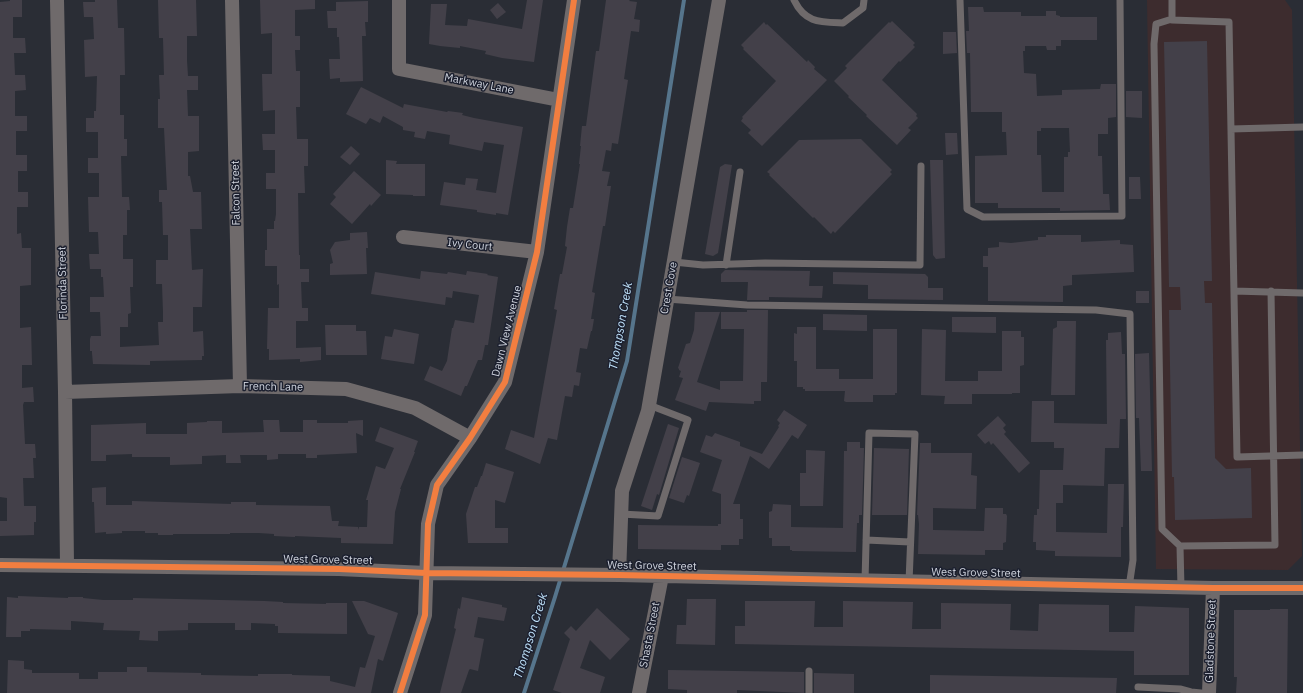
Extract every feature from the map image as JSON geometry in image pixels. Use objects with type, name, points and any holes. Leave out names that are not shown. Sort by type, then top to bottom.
[{"type":"street","name":"Florinda Street","points":[[57,0],[67,565]]},
{"type":"street","name":"Falcon Street","points":[[232,0],[240,386]]},
{"type":"street","name":"Markway Lane","points":[[399,0],[399,69],[559,100]]},
{"type":"street","name":"Dawn View Avenue","points":[[400,693],[425,615],[428,524],[437,485],[470,438],[506,382],[537,252],[574,0]]},
{"type":"street","name":"Crest Cove","points":[[619,575],[622,491],[649,405],[719,0]]},
{"type":"street","name":"Ivy Court","points":[[403,237],[537,252]]},
{"type":"street","name":"French Lane","points":[[65,392],[240,386],[346,389],[415,408],[470,438]]},
{"type":"street","name":"West Grove Street","points":[[0,565],[331,569],[426,573],[546,574],[582,576],[619,575],[1181,588],[1303,588]]},
{"type":"street","name":"Shasta Street","points":[[639,693],[662,576]]},
{"type":"street","name":"Gladstone Street","points":[[1209,693],[1213,588]]},
{"type":"lane","points":[[794,0],[796,6],[808,18],[822,22],[843,23],[863,8],[864,0]]},
{"type":"lane","points":[[960,0],[967,209],[983,217],[1122,216],[1120,0]]},
{"type":"lane","points":[[1172,0],[1172,19]]},
{"type":"lane","points":[[1271,291],[1274,456],[1276,545],[1180,546],[1162,529],[1154,44],[1156,24],[1172,19],[1229,22],[1236,457],[1274,456],[1303,455]]},
{"type":"lane","points":[[1231,129],[1303,127]]},
{"type":"lane","points":[[674,262],[702,265],[764,263],[920,265],[920,166]]},
{"type":"lane","points":[[726,265],[740,172]]},
{"type":"lane","points":[[1234,291],[1303,293]]},
{"type":"lane","points":[[667,299],[747,305],[1096,310],[1130,314],[1133,560],[1130,587]]},
{"type":"lane","points":[[622,514],[658,516],[688,420],[649,405]]},
{"type":"lane","points":[[865,581],[869,433],[915,434],[909,582]]},
{"type":"lane","points":[[866,540],[910,542]]},
{"type":"lane","points":[[1180,546],[1181,588]]},
{"type":"lane","points":[[809,671],[809,693]]},
{"type":"lane","points":[[1138,687],[1180,689],[1201,693]]},
{"type":"shaded area","points":[[1147,0],[1285,0],[1292,10],[1302,556],[1288,570],[1156,569]]},
{"type":"building","points":[[22,0],[22,17],[13,17],[13,38],[25,38],[26,53],[14,53],[15,75],[25,75],[26,90],[15,91],[15,116],[27,116],[27,131],[16,131],[16,155],[27,155],[27,171],[18,171],[18,192],[28,192],[28,207],[17,207],[17,234],[21,233],[22,248],[31,248],[31,285],[20,286],[20,328],[31,327],[32,365],[22,365],[22,388],[33,387],[34,402],[24,402],[23,405],[25,444],[35,444],[36,458],[33,458],[34,478],[23,478],[24,506],[36,506],[36,522],[34,522],[34,535],[0,536],[0,521],[7,521],[7,498],[0,497],[0,2]]},
{"type":"building","points":[[95,0],[117,0],[118,28],[124,28],[125,75],[120,75],[120,115],[124,115],[124,139],[127,139],[127,156],[121,156],[122,197],[129,197],[130,210],[127,210],[127,235],[123,235],[123,259],[133,259],[133,287],[130,287],[131,313],[128,314],[128,327],[120,327],[120,347],[159,345],[158,322],[163,322],[163,312],[162,284],[156,284],[156,260],[168,260],[168,235],[163,235],[162,202],[159,202],[159,190],[167,190],[164,128],[158,128],[158,99],[160,99],[159,75],[164,75],[163,38],[159,38],[158,0],[196,0],[197,36],[187,36],[187,61],[188,76],[198,76],[198,90],[187,90],[188,116],[199,116],[199,151],[188,152],[188,176],[190,176],[193,192],[201,192],[202,229],[190,229],[192,270],[203,269],[202,307],[193,307],[193,332],[203,331],[204,356],[202,356],[202,360],[150,361],[150,365],[93,364],[92,351],[90,351],[90,339],[91,336],[101,336],[100,312],[90,312],[90,297],[104,297],[101,269],[90,269],[89,254],[99,254],[98,232],[89,232],[88,197],[99,197],[99,173],[88,173],[88,158],[98,158],[98,132],[86,132],[86,118],[94,118],[94,111],[96,111],[97,76],[85,77],[84,40],[94,39],[93,17],[84,17],[83,2],[95,2]]},
{"type":"building","points":[[260,0],[315,0],[315,9],[295,10],[295,36],[300,36],[300,50],[295,50],[296,71],[300,71],[300,107],[296,107],[297,139],[308,139],[308,166],[304,166],[305,193],[298,193],[299,255],[300,269],[309,269],[309,282],[301,282],[302,308],[308,308],[308,321],[296,321],[296,348],[321,347],[321,360],[300,362],[300,359],[269,360],[269,349],[267,349],[268,308],[279,308],[279,284],[277,285],[277,266],[265,266],[267,229],[274,229],[276,214],[276,189],[266,189],[266,173],[275,173],[275,150],[263,150],[262,134],[275,134],[275,110],[263,111],[262,74],[272,74],[272,33],[261,34]]},
{"type":"building","points":[[527,0],[543,0],[534,62],[502,58],[485,54],[486,51],[460,46],[460,48],[429,44],[431,4],[447,4],[445,25],[467,26],[468,19],[522,29]]},
{"type":"building","points":[[606,0],[630,0],[629,1],[637,2],[634,19],[640,20],[639,32],[631,31],[624,79],[628,80],[618,144],[612,143],[611,151],[606,150],[602,171],[610,172],[607,186],[611,186],[592,292],[595,293],[591,319],[594,319],[592,331],[587,349],[580,348],[576,372],[581,373],[579,386],[574,385],[572,397],[565,396],[557,440],[548,438],[540,464],[505,449],[511,430],[534,438],[557,310],[554,309],[560,274],[562,274],[567,247],[565,246],[570,208],[573,208],[580,164],[582,126],[586,126],[596,51],[599,51]]},
{"type":"building","points":[[368,1],[368,22],[365,22],[366,36],[362,36],[363,81],[340,82],[340,78],[330,79],[329,59],[340,59],[337,28],[328,28],[327,11],[336,11],[336,2]]},
{"type":"building","points":[[498,3],[506,12],[497,19],[490,10]]},
{"type":"building","points":[[968,7],[983,7],[984,12],[1021,12],[1021,16],[1046,16],[1046,11],[1056,11],[1056,15],[1060,17],[1097,17],[1097,40],[1061,40],[1061,46],[1056,46],[1056,50],[1047,50],[1046,46],[1025,46],[1025,51],[1023,51],[1024,73],[1036,74],[1037,96],[1062,95],[1062,90],[1100,89],[1101,84],[1116,84],[1116,117],[1108,118],[1108,134],[1098,134],[1098,156],[1102,156],[1103,194],[1109,194],[1110,210],[1060,211],[1060,208],[998,208],[998,203],[975,203],[975,156],[1007,155],[1006,132],[1002,132],[1002,112],[971,112],[970,53],[967,53],[966,31],[969,31]],"holes":[[[1041,128],[1069,128],[1070,152],[1068,152],[1068,157],[1064,157],[1064,192],[1042,192],[1041,155],[1037,155],[1037,131],[1041,131]]]},
{"type":"building","points":[[892,21],[915,43],[913,45],[915,47],[900,62],[899,61],[882,80],[917,114],[916,116],[918,118],[908,128],[911,130],[897,145],[866,116],[867,115],[834,81],[847,68],[845,66],[889,22],[890,23]]},
{"type":"building","points":[[764,22],[807,62],[808,60],[815,67],[814,69],[827,80],[762,146],[748,133],[751,130],[741,121],[743,118],[742,117],[776,81],[743,49],[744,48],[741,45]]},
{"type":"building","points":[[943,32],[956,32],[957,53],[943,54]]},
{"type":"building","points":[[1207,41],[1212,281],[1204,281],[1205,303],[1212,303],[1215,458],[1226,469],[1251,468],[1252,518],[1175,520],[1174,477],[1172,477],[1169,310],[1181,310],[1180,287],[1169,287],[1164,42]]},
{"type":"building","points":[[361,87],[403,108],[404,104],[447,112],[463,113],[462,115],[474,118],[523,127],[508,215],[496,213],[496,215],[477,212],[477,210],[440,205],[444,182],[465,185],[466,178],[478,179],[476,190],[496,193],[504,145],[484,142],[482,151],[449,144],[450,135],[427,131],[425,139],[414,137],[415,132],[403,130],[403,127],[383,116],[380,123],[370,118],[366,124],[346,114]]},
{"type":"building","points":[[1126,91],[1142,91],[1142,118],[1126,117]]},
{"type":"building","points":[[945,133],[957,133],[958,154],[946,155]]},
{"type":"building","points":[[861,139],[892,170],[890,172],[892,174],[835,233],[833,231],[831,234],[814,217],[813,218],[767,172],[799,140]]},
{"type":"building","points":[[351,146],[360,154],[350,165],[340,157]]},
{"type":"building","points":[[386,160],[397,161],[396,164],[425,164],[425,196],[386,194]]},
{"type":"building","points":[[930,160],[943,160],[945,258],[936,259],[933,255]]},
{"type":"building","points":[[725,164],[732,165],[718,253],[713,256],[705,254],[720,167]]},
{"type":"building","points":[[354,171],[381,195],[371,206],[370,204],[352,224],[330,204],[336,197],[333,194]]},
{"type":"building","points":[[1129,177],[1140,177],[1141,199],[1129,199]]},
{"type":"building","points":[[367,232],[367,274],[330,275],[330,264],[333,263],[330,250],[335,242],[350,240],[350,233]]},
{"type":"building","points":[[1046,235],[1081,235],[1081,242],[1120,240],[1120,244],[1133,245],[1134,272],[1072,275],[1072,285],[1063,286],[1063,302],[988,301],[988,267],[983,267],[983,256],[988,256],[988,248],[999,247],[999,242],[1011,243],[1038,240],[1038,237],[1046,237]]},
{"type":"building","points":[[725,270],[810,271],[809,286],[823,286],[822,298],[769,297],[769,300],[747,300],[748,282],[721,282],[721,274]]},
{"type":"building","points":[[421,271],[447,274],[448,272],[466,275],[467,271],[498,277],[488,345],[485,345],[482,360],[478,360],[461,396],[424,380],[430,366],[442,371],[447,361],[452,328],[455,320],[474,323],[479,295],[453,291],[452,298],[446,297],[445,305],[371,294],[375,272],[420,279]]},
{"type":"building","points":[[833,272],[925,274],[928,277],[928,288],[943,288],[943,300],[868,299],[868,285],[833,284]]},
{"type":"building","points":[[1136,291],[1149,291],[1149,303],[1136,303]]},
{"type":"building","points":[[747,310],[768,310],[767,382],[761,382],[761,401],[754,401],[754,404],[709,402],[706,411],[675,400],[683,378],[679,377],[681,371],[678,368],[686,344],[690,343],[694,330],[695,312],[720,312],[697,382],[720,390],[720,381],[743,381],[744,329],[721,329],[721,312],[747,312]]},
{"type":"building","points":[[823,314],[867,315],[867,331],[823,330]]},
{"type":"building","points":[[952,317],[996,317],[996,333],[952,332]]},
{"type":"building","points":[[1057,321],[1076,321],[1075,395],[1051,395],[1053,329],[1057,327]]},
{"type":"building","points":[[325,325],[356,325],[356,331],[366,331],[367,355],[326,355]]},
{"type":"building","points":[[797,327],[816,327],[816,369],[839,369],[839,379],[873,379],[873,329],[897,329],[897,393],[895,393],[895,395],[873,395],[873,402],[846,402],[844,401],[845,391],[805,391],[803,387],[797,387],[797,361],[794,361],[794,333],[797,334]]},
{"type":"building","points":[[394,329],[419,334],[414,364],[381,359],[385,336],[392,337]]},
{"type":"building","points":[[922,329],[946,330],[945,381],[978,381],[978,371],[1002,371],[1002,331],[1021,331],[1021,337],[1024,337],[1024,365],[1020,366],[1020,393],[972,394],[972,404],[944,404],[945,396],[921,395]]},
{"type":"building","points":[[1121,332],[1122,354],[1125,354],[1126,419],[1120,419],[1119,448],[1105,448],[1104,486],[1063,485],[1063,503],[1056,503],[1056,532],[1107,533],[1108,484],[1124,484],[1123,527],[1121,527],[1121,557],[1055,556],[1055,551],[1036,550],[1036,542],[1033,542],[1034,515],[1037,515],[1037,509],[1039,509],[1040,470],[1063,470],[1064,448],[1054,448],[1054,442],[1031,442],[1032,401],[1054,401],[1054,423],[1107,424],[1106,340],[1108,340],[1108,333]]},
{"type":"building","points":[[1149,353],[1152,471],[1141,471],[1139,418],[1136,418],[1135,354]]},
{"type":"building","points":[[784,410],[807,425],[798,439],[792,435],[769,469],[750,456],[733,504],[740,504],[740,519],[743,519],[743,539],[739,539],[739,545],[721,545],[721,550],[638,549],[638,525],[718,526],[718,524],[721,524],[721,494],[712,491],[722,460],[700,452],[706,435],[712,437],[715,433],[740,442],[740,446],[762,454],[779,427],[778,426],[780,423],[777,420]]},
{"type":"building","points":[[998,416],[1006,425],[1003,428],[1006,432],[1004,434],[1030,463],[1019,473],[993,443],[991,445],[989,441],[985,444],[977,435]]},
{"type":"building","points":[[263,420],[279,420],[280,432],[303,432],[303,420],[317,420],[317,423],[348,423],[348,421],[363,420],[363,436],[356,433],[357,453],[317,455],[317,458],[306,458],[306,454],[278,454],[278,459],[267,460],[267,455],[240,455],[241,463],[226,463],[226,455],[202,456],[202,464],[170,465],[170,457],[132,457],[132,454],[106,455],[106,461],[91,461],[91,425],[146,423],[146,434],[187,434],[187,423],[222,421],[222,433],[264,432]]},
{"type":"building","points":[[668,424],[679,428],[659,495],[657,494],[652,510],[641,506]]},
{"type":"building","points":[[380,427],[418,441],[400,489],[395,512],[393,544],[341,543],[341,538],[274,536],[274,534],[259,533],[158,535],[158,533],[145,533],[145,531],[122,531],[122,533],[95,533],[92,488],[106,487],[106,505],[132,505],[132,501],[231,504],[231,502],[256,502],[256,505],[330,506],[332,521],[339,521],[338,526],[358,527],[358,530],[359,527],[367,527],[368,500],[366,500],[376,466],[385,469],[394,448],[375,441]]},
{"type":"building","points":[[847,442],[860,442],[860,448],[864,448],[862,515],[859,515],[859,523],[857,523],[856,552],[792,551],[790,550],[790,546],[772,546],[772,538],[769,538],[769,512],[772,511],[773,504],[791,505],[791,527],[843,528],[844,451],[847,451]]},
{"type":"building","points":[[920,443],[931,443],[931,453],[972,453],[971,475],[977,476],[976,509],[933,508],[933,530],[984,531],[985,508],[1003,508],[1003,514],[1006,514],[1007,516],[1006,542],[1003,543],[1003,550],[985,550],[985,555],[918,554],[919,524],[917,515]]},
{"type":"building","points":[[874,448],[909,449],[907,515],[872,515]]},
{"type":"building","points":[[806,450],[825,451],[823,506],[800,506],[800,473],[806,473]]},
{"type":"building","points":[[682,457],[700,463],[689,496],[687,495],[684,503],[669,498]]},
{"type":"building","points":[[486,463],[514,472],[505,503],[495,500],[495,528],[508,528],[508,543],[468,543],[466,514],[475,487],[477,487]]},
{"type":"building","points":[[18,596],[68,598],[83,597],[103,600],[133,600],[133,598],[264,601],[283,603],[347,603],[347,634],[278,633],[278,626],[275,626],[275,624],[251,623],[251,630],[235,630],[235,623],[188,623],[188,630],[158,631],[158,641],[139,640],[140,631],[103,630],[104,623],[71,621],[71,630],[30,629],[30,631],[21,631],[21,637],[6,637],[7,597],[18,598]]},
{"type":"building","points":[[462,597],[502,605],[502,607],[507,608],[504,621],[478,617],[474,637],[484,639],[478,671],[469,670],[461,693],[440,693],[456,629],[454,628],[458,608],[460,609]]},
{"type":"building","points":[[687,599],[716,599],[715,645],[676,644],[677,625],[686,625]]},
{"type":"building","points":[[352,601],[364,601],[398,613],[383,661],[378,659],[371,693],[7,693],[8,660],[24,661],[24,669],[32,670],[32,673],[79,673],[79,679],[98,679],[98,672],[127,672],[127,667],[147,667],[147,672],[201,673],[201,675],[258,676],[258,674],[292,674],[330,676],[330,681],[355,687],[360,667],[365,668],[375,636],[368,634]]},
{"type":"building","points":[[745,601],[815,601],[814,627],[843,627],[843,601],[913,602],[912,629],[941,629],[941,603],[1011,604],[1010,630],[1038,631],[1039,604],[1109,605],[1109,632],[1134,632],[1135,606],[1189,608],[1189,675],[1134,675],[1134,651],[735,644],[735,626],[745,626]]},
{"type":"building","points":[[597,608],[630,639],[610,660],[590,640],[580,668],[605,677],[600,693],[562,693],[553,690],[570,639],[564,633],[571,626],[576,631]]},
{"type":"building","points":[[1288,609],[1287,693],[1236,693],[1237,677],[1234,677],[1234,610]]},
{"type":"building","points":[[668,670],[804,672],[804,693],[737,690],[737,693],[687,693],[687,690],[668,689]]},
{"type":"building","points":[[814,673],[854,674],[854,693],[814,693]]},
{"type":"building","points":[[930,675],[1117,678],[1116,693],[930,693]]},
{"type":"waterway","name":"Thompson Creek","points":[[524,693],[627,361],[684,0]]},
{"type":"cycle path","points":[[400,693],[425,615],[428,524],[437,485],[470,438],[505,382],[537,252],[574,0]]},
{"type":"cycle path","points":[[0,565],[339,569],[426,573],[619,575],[1213,588],[1303,588]]}]
